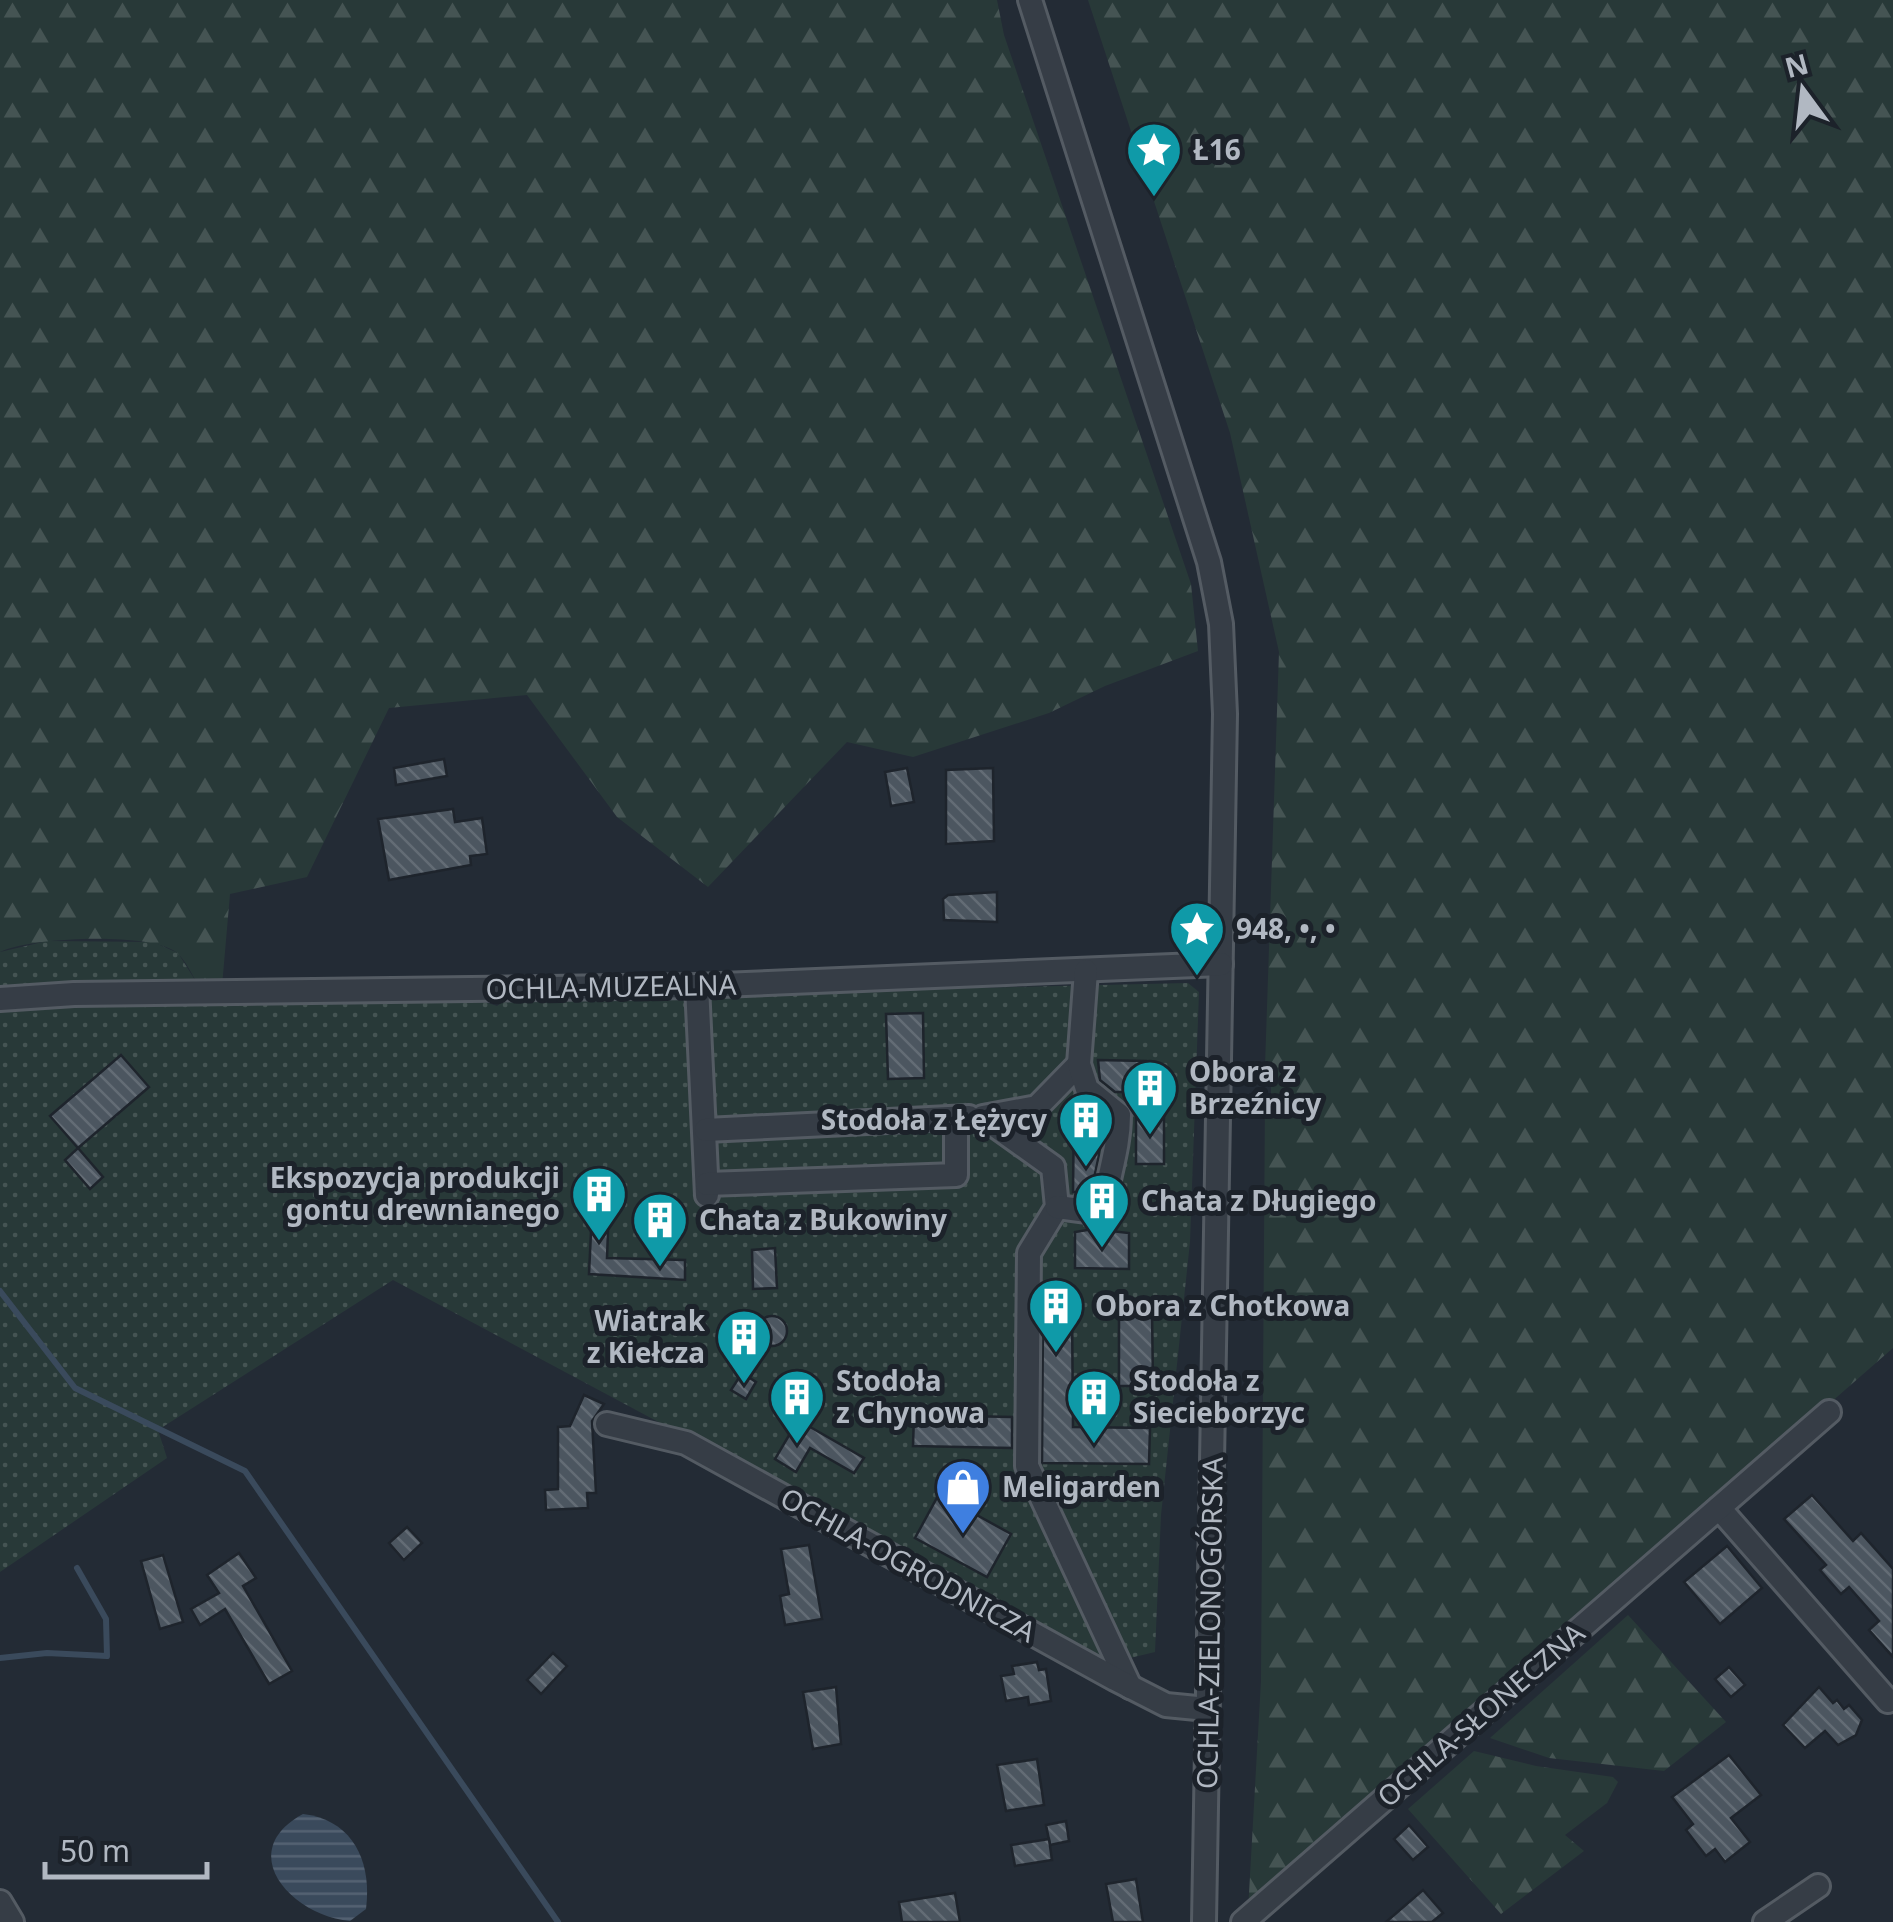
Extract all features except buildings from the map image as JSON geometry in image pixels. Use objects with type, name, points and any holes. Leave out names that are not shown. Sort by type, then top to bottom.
[{"type":"street","name":"OCHLA-ZIELONOGÓRSKA","points":[[1030,0],[1188,488],[1216,592],[1224,699],[1204,1922]]},
{"type":"street","name":"OCHLA-MUZEALNA","points":[[0,999],[74,994],[697,986],[1221,964]]},
{"type":"street","points":[[1057,1207],[1103,1213],[1106,1184],[1119,1152],[1119,1115],[1087,1090],[1079,1064],[1086,971]]},
{"type":"street","points":[[697,986],[707,1190],[956,1175],[956,1118]]},
{"type":"street","points":[[706,1130],[983,1117],[1037,1107],[1079,1064]]},
{"type":"street","points":[[983,1117],[1053,1166],[1057,1207],[1029,1253],[1027,1466],[1130,1687]]},
{"type":"street","name":"OCHLA-SŁONECZNA","points":[[1244,1922],[1828,1412]]},
{"type":"street","name":"OCHLA-OGRODNICZA","points":[[607,1424],[686,1443],[1130,1687],[1166,1705],[1207,1709]]},
{"type":"street","points":[[1719,1508],[1888,1701]]},
{"type":"street","points":[[1765,1922],[1818,1886]]},
{"type":"street","points":[[0,1902],[12,1922]]},
{"type":"green space","points":[[0,0],[997,0],[1004,35],[1191,584],[1198,651],[1105,686],[1049,713],[913,757],[847,742],[708,887],[617,817],[527,695],[389,708],[307,877],[230,894],[222,986],[198,984],[176,952],[141,941],[62,940],[0,952]]},
{"type":"green space","points":[[1088,0],[1893,0],[1893,1348],[1248,1911],[1261,1681],[1265,1100],[1271,1100],[1271,1068],[1265,1067],[1279,652],[1230,433]]},
{"type":"green space","points":[[47,941],[153,942],[178,953],[202,991],[473,998],[497,1006],[506,999],[1188,983],[1199,992],[1190,1242],[1161,1515],[1155,1652],[1109,1663],[393,1280],[158,1430],[167,1458],[0,1572],[0,952]]},
{"type":"green space","points":[[1628,1615],[1726,1722],[1664,1771],[1549,1758],[1490,1738]]},
{"type":"green space","points":[[1474,1751],[1536,1766],[1613,1777],[1618,1782],[1607,1803],[1565,1835],[1584,1851],[1501,1914],[1408,1809]]},
{"type":"water","points":[[303,1814],[335,1825],[347,1835],[362,1860],[366,1909],[350,1921],[308,1908],[278,1880],[272,1863],[273,1846],[283,1829]]},
{"type":"waterway","points":[[0,1291],[75,1388],[245,1471],[558,1922]]},
{"type":"waterway","points":[[0,1658],[47,1653],[107,1656],[106,1619],[77,1568]]},
{"type":"place","name":"Ł16","points":[[1154,199]]},
{"type":"place","name":"948, •, •","points":[[1197,978]]},
{"type":"place","name":"Obora z Brzeźnicy","points":[[1150,1137]]},
{"type":"place","name":"Stodoła z Łężycy","points":[[1086,1169]]},
{"type":"place","name":"Ekspozycja produkcji gontu drewnianego","points":[[599,1243]]},
{"type":"place","name":"Chata z Długiego","points":[[1102,1250]]},
{"type":"place","name":"Chata z Bukowiny","points":[[660,1269]]},
{"type":"place","name":"Obora z Chotkowa","points":[[1056,1355]]},
{"type":"place","name":"Wiatrak z Kiełcza","points":[[744,1386]]},
{"type":"place","name":"Stodoła z Chynowa","points":[[797,1446]]},
{"type":"place","name":"Stodoła z Siecieborzyc","points":[[1094,1446]]},
{"type":"place","name":"Meligarden","points":[[963,1536]]}]
